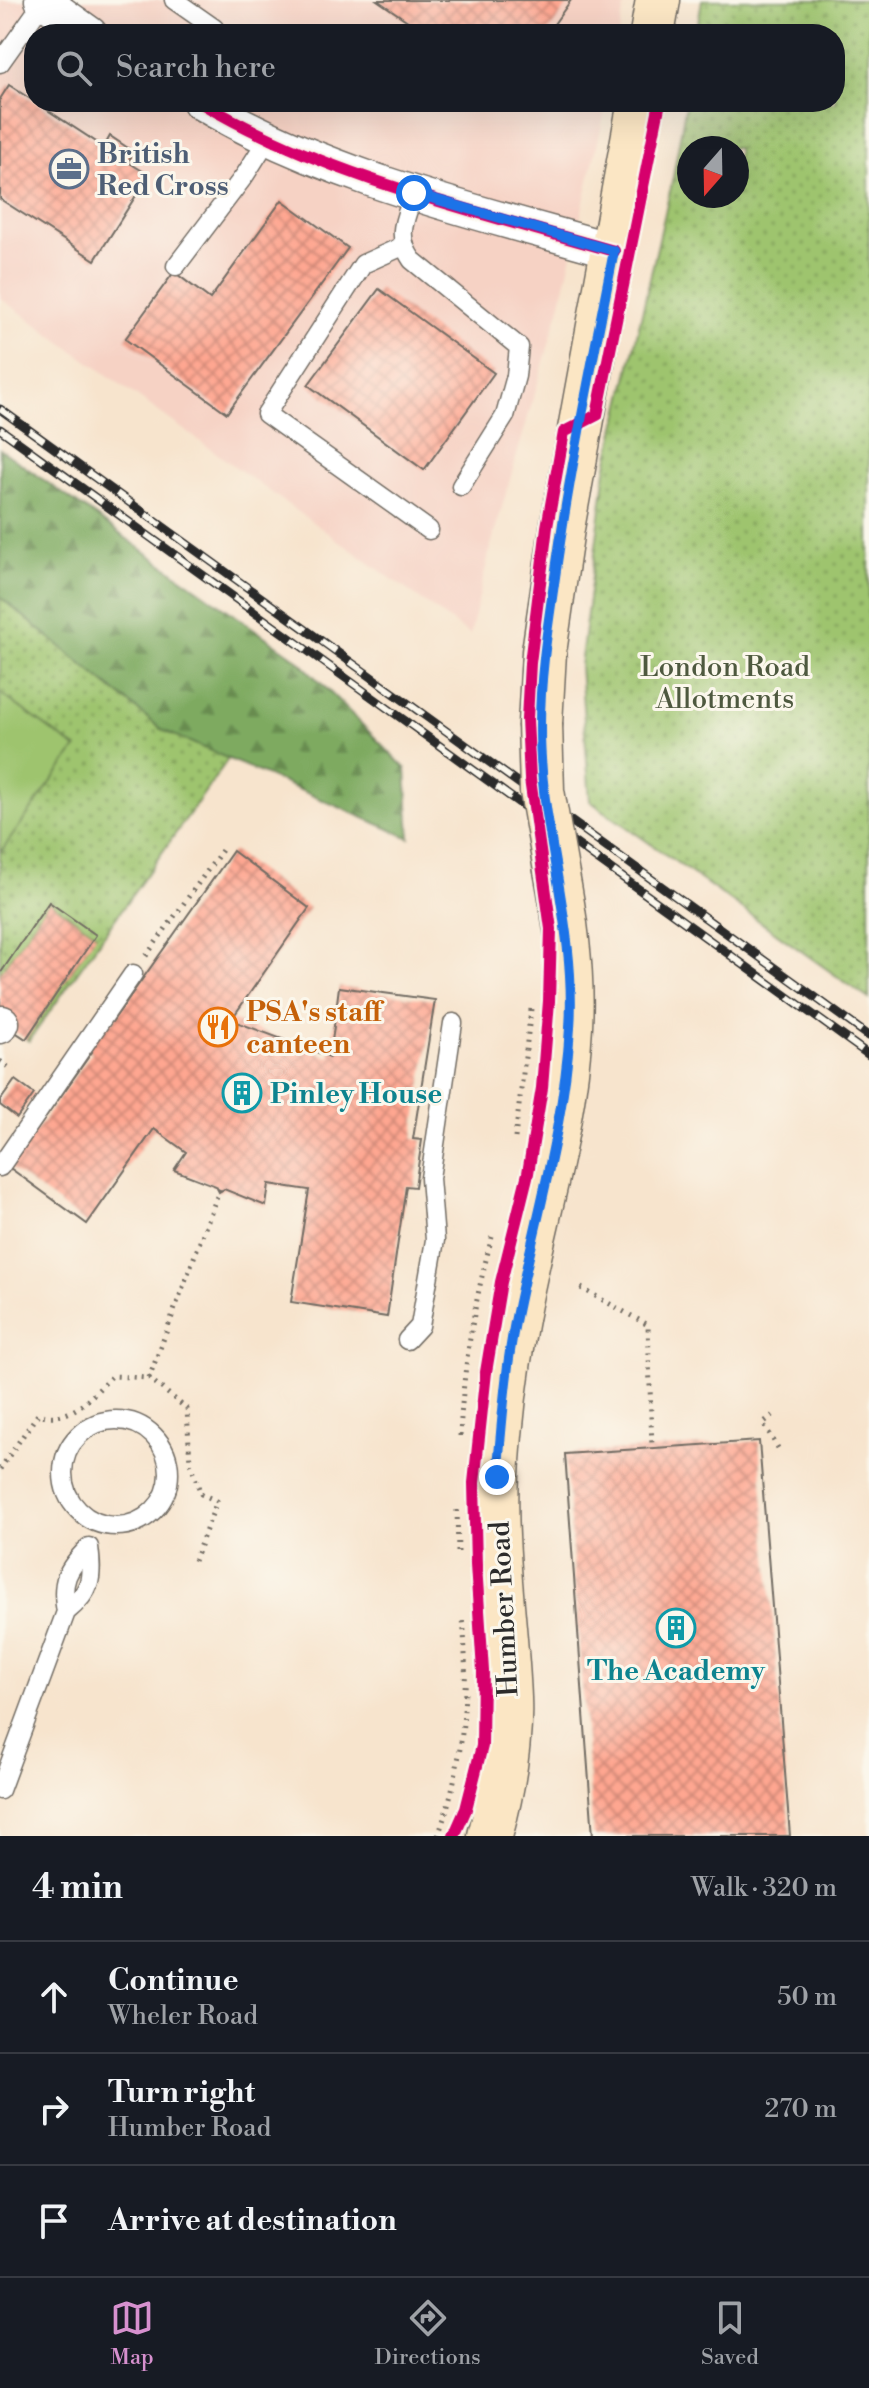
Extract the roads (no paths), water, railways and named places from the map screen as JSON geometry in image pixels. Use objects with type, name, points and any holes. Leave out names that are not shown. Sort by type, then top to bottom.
[{"type":"main road","points":[[654,24],[658,0]]},
{"type":"main road","name":"Humber Road","points":[[490,1836],[503,1790],[509,1702],[497,1477],[505,1392],[515,1324],[544,1199],[564,1093],[570,1027],[567,924],[542,791],[540,724],[544,652],[562,528],[638,112]]},
{"type":"street","points":[[43,1],[76,24]]},
{"type":"street","points":[[220,112],[302,153],[414,193],[614,251]]},
{"type":"lane","points":[[174,0],[208,24]]},
{"type":"lane","points":[[27,24],[43,1]]},
{"type":"lane","points":[[0,63],[24,28]]},
{"type":"lane","points":[[176,266],[245,175],[269,137]]},
{"type":"lane","points":[[414,193],[402,234],[403,246],[412,260],[519,347],[516,376],[505,416],[461,486]]},
{"type":"lane","points":[[403,246],[363,264],[266,414],[429,530]]},
{"type":"lane","points":[[0,1167],[133,974]]},
{"type":"lane","points":[[407,1340],[420,1326],[435,1240],[430,1178],[453,1023]]},
{"type":"lane","points":[[115,1419],[129,1421],[147,1429],[159,1441],[166,1453],[169,1482],[163,1498],[142,1519],[110,1526],[98,1522],[77,1509],[69,1498],[63,1464],[68,1448],[88,1427],[115,1419]]},
{"type":"lane","points":[[0,1790],[66,1612],[62,1591],[71,1564],[89,1547],[98,1522]]},
{"type":"railway","points":[[0,409],[869,1036]]},
{"type":"railway","points":[[0,429],[869,1055]]},
{"type":"place","name":"British Red Cross","points":[[69,169]]},
{"type":"place","name":"PSA's staff canteen","points":[[218,1027]]},
{"type":"place","name":"Pinley House","points":[[242,1093]]},
{"type":"place","name":"The Academy","points":[[676,1628]]},
{"type":"park label","name":"London Road Allotments","points":[[725,682]]}]
